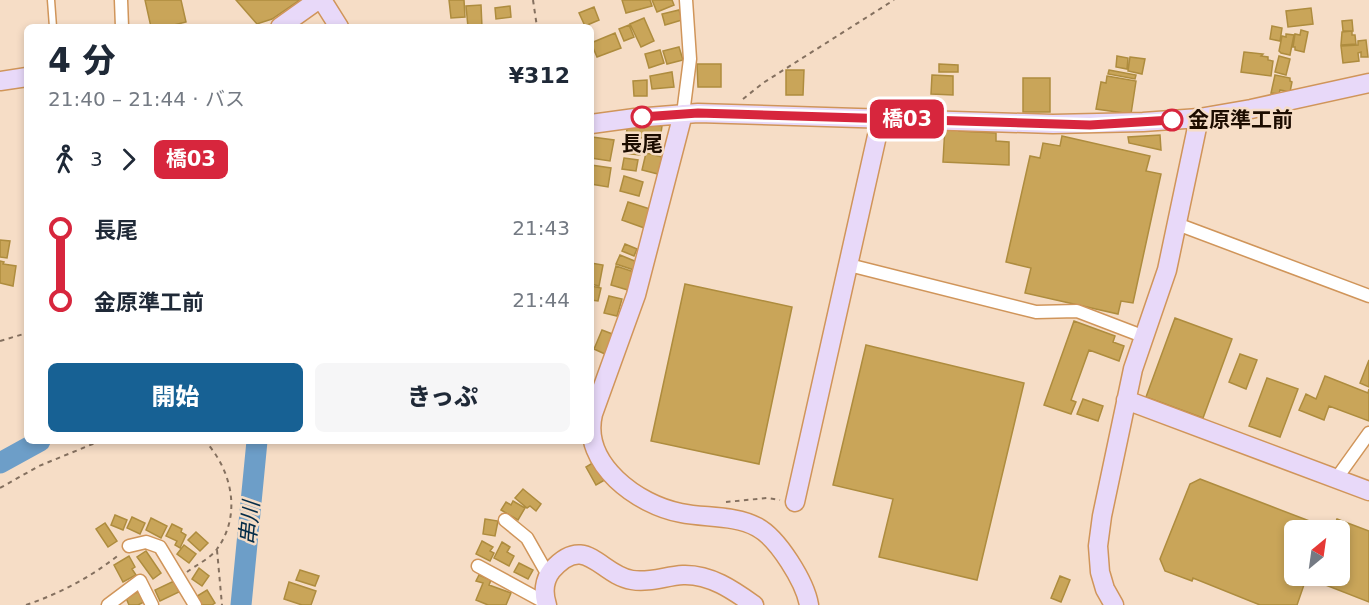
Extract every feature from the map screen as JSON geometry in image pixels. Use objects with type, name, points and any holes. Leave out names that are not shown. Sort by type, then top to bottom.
[{"type":"street","points":[[122,0],[122,24]]},
{"type":"street","points":[[285,24],[320,0],[337,24]]},
{"type":"street","points":[[594,411],[636,295],[683,114],[690,59],[686,0]]},
{"type":"street","points":[[0,81],[24,77]]},
{"type":"street","points":[[594,124],[683,114],[733,114],[1090,125],[1199,118],[1263,107],[1369,83]]},
{"type":"street","points":[[795,502],[881,118]]},
{"type":"street","points":[[1114,605],[1105,589],[1100,572],[1098,546],[1102,516],[1133,369],[1167,270],[1199,118]]},
{"type":"street","points":[[1177,224],[1369,296]]},
{"type":"street","points":[[849,265],[1036,312],[1077,311],[1145,337]]},
{"type":"street","points":[[1126,400],[1369,491]]},
{"type":"street","points":[[1336,478],[1369,433]]},
{"type":"street","points":[[594,442],[604,465],[644,500],[679,513],[743,522],[761,528],[797,573],[809,605]]},
{"type":"street","points":[[505,520],[527,538],[548,575]]},
{"type":"street","points":[[129,546],[146,542],[160,547],[195,605]]},
{"type":"street","points":[[546,604],[544,594],[548,575],[571,555],[587,555],[627,579],[637,581],[684,575],[698,577],[732,590],[754,605]]},
{"type":"street","points":[[478,566],[546,604]]},
{"type":"street","points":[[108,605],[140,581],[152,605]]},
{"type":"lane","points":[[51,0],[53,24]]},
{"type":"path","points":[[533,0],[537,24]]},
{"type":"path","points":[[733,114],[741,101],[763,83],[894,0]]},
{"type":"path","points":[[0,341],[24,334]]},
{"type":"path","points":[[0,488],[39,466],[93,444]]},
{"type":"path","points":[[200,562],[217,550],[228,528],[231,488],[226,471],[208,444]]},
{"type":"path","points":[[26,605],[53,596],[78,583],[102,568],[129,546]]},
{"type":"path","points":[[217,550],[222,605]]},
{"type":"building","points":[[145,0],[181,0],[186,22],[150,24]]},
{"type":"building","points":[[236,0],[300,0],[272,19],[257,24]]},
{"type":"building","points":[[449,0],[464,0],[465,17],[451,18]]},
{"type":"building","points":[[622,0],[650,0],[652,6],[626,13]]},
{"type":"building","points":[[652,0],[672,0],[674,5],[657,12]]},
{"type":"building","points":[[481,5],[482,24],[468,24],[466,6]]},
{"type":"building","points":[[510,6],[511,17],[496,19],[495,8]]},
{"type":"building","points":[[594,7],[599,20],[584,24],[579,13]]},
{"type":"building","points":[[1311,8],[1313,24],[1288,27],[1286,11]]},
{"type":"building","points":[[679,10],[682,20],[665,25],[662,14]]},
{"type":"building","points":[[644,18],[654,41],[641,47],[630,24]]},
{"type":"building","points":[[1352,20],[1353,31],[1343,31],[1342,21]]},
{"type":"building","points":[[629,25],[634,37],[624,41],[619,29]]},
{"type":"building","points":[[1272,26],[1282,28],[1280,41],[1270,39]]},
{"type":"building","points":[[1301,30],[1308,32],[1304,52],[1295,50],[1293,47],[1295,34],[1300,35]]},
{"type":"building","points":[[1352,31],[1356,44],[1341,45],[1342,32]]},
{"type":"building","points":[[615,33],[621,48],[597,57],[594,42]]},
{"type":"building","points":[[1286,34],[1294,35],[1290,55],[1279,51],[1282,36],[1286,37]]},
{"type":"building","points":[[1366,40],[1368,57],[1361,57],[1361,52],[1358,53],[1359,61],[1343,63],[1341,46],[1358,45],[1358,41]]},
{"type":"building","points":[[679,47],[683,60],[667,64],[663,51]]},
{"type":"building","points":[[660,50],[664,63],[649,68],[645,54]]},
{"type":"building","points":[[1244,52],[1263,54],[1261,56],[1273,61],[1271,76],[1241,72]]},
{"type":"building","points":[[1117,56],[1128,58],[1127,69],[1116,67]]},
{"type":"building","points":[[1279,56],[1290,59],[1286,75],[1275,72]]},
{"type":"building","points":[[1130,57],[1145,59],[1142,74],[1128,71]]},
{"type":"building","points":[[697,64],[721,64],[721,87],[698,87]]},
{"type":"building","points":[[939,64],[958,65],[958,72],[939,72]]},
{"type":"building","points":[[786,70],[804,70],[803,95],[786,95]]},
{"type":"building","points":[[1109,70],[1136,75],[1135,79],[1108,74]]},
{"type":"building","points":[[672,72],[674,87],[652,89],[650,76]]},
{"type":"building","points":[[932,75],[953,76],[953,95],[931,94]]},
{"type":"building","points":[[1275,75],[1290,78],[1292,82],[1290,92],[1280,90],[1279,94],[1271,93]]},
{"type":"building","points":[[1107,76],[1136,81],[1131,114],[1096,109],[1101,82],[1106,83]]},
{"type":"building","points":[[1023,78],[1050,78],[1050,112],[1023,112]]},
{"type":"building","points":[[647,80],[647,96],[634,96],[633,81]]},
{"type":"building","points":[[628,122],[662,126],[660,140],[626,136]]},
{"type":"building","points":[[945,126],[959,127],[959,131],[996,133],[996,141],[1009,142],[1009,165],[943,162]]},
{"type":"building","points":[[1160,135],[1161,150],[1129,143],[1128,137]]},
{"type":"building","points":[[1062,136],[1150,156],[1146,171],[1161,174],[1133,303],[1121,301],[1118,314],[1025,293],[1031,268],[1006,262],[1030,156],[1040,158],[1043,143],[1060,146]]},
{"type":"building","points":[[594,137],[614,140],[610,161],[594,158]]},
{"type":"building","points":[[625,140],[642,143],[640,155],[623,153]]},
{"type":"building","points":[[646,153],[662,157],[658,174],[642,170]]},
{"type":"building","points":[[624,158],[638,160],[636,171],[622,169]]},
{"type":"building","points":[[594,165],[611,168],[608,187],[594,185]]},
{"type":"building","points":[[624,176],[643,182],[639,196],[620,191]]},
{"type":"building","points":[[628,202],[650,209],[647,229],[622,220]]},
{"type":"building","points":[[0,240],[10,241],[7,258],[0,257]]},
{"type":"building","points":[[625,244],[637,249],[634,256],[622,251]]},
{"type":"building","points":[[620,255],[637,262],[634,270],[616,264]]},
{"type":"building","points":[[0,261],[4,262],[3,264],[16,266],[13,286],[0,283]]},
{"type":"building","points":[[594,264],[603,265],[599,286],[594,285]]},
{"type":"building","points":[[616,266],[634,272],[628,290],[611,285]]},
{"type":"building","points":[[685,284],[792,307],[759,464],[651,441]]},
{"type":"building","points":[[594,287],[601,288],[598,301],[594,300]]},
{"type":"building","points":[[609,296],[622,299],[617,316],[604,313]]},
{"type":"building","points":[[1175,318],[1232,339],[1203,418],[1146,397]]},
{"type":"building","points":[[1074,321],[1115,336],[1113,342],[1124,346],[1119,361],[1089,350],[1071,400],[1076,402],[1071,414],[1044,405]]},
{"type":"building","points":[[602,330],[615,335],[607,355],[594,349]]},
{"type":"building","points":[[866,345],[1024,383],[977,580],[879,557],[893,499],[833,485]]},
{"type":"building","points":[[1240,354],[1257,360],[1246,389],[1229,382]]},
{"type":"building","points":[[1369,360],[1369,387],[1360,383]]},
{"type":"building","points":[[1325,376],[1368,393],[1369,389],[1369,421],[1329,406],[1324,420],[1299,410],[1306,394],[1316,399]]},
{"type":"building","points":[[1267,378],[1298,389],[1280,437],[1249,426]]},
{"type":"building","points":[[1083,399],[1103,406],[1098,421],[1077,414]]},
{"type":"building","points":[[599,459],[610,477],[596,485],[586,467]]},
{"type":"building","points":[[1200,479],[1307,520],[1284,520],[1284,586],[1304,586],[1297,605],[1260,605],[1193,578],[1192,581],[1165,571],[1160,559],[1190,484]]},
{"type":"building","points":[[523,489],[541,504],[536,511],[530,506],[527,508],[515,498]]},
{"type":"building","points":[[513,501],[525,508],[518,520],[501,510],[506,502],[511,505]]},
{"type":"building","points":[[115,515],[127,520],[123,530],[111,525]]},
{"type":"building","points":[[132,517],[145,523],[140,534],[127,528]]},
{"type":"building","points":[[151,518],[167,526],[161,538],[146,530]]},
{"type":"building","points":[[485,519],[498,521],[495,536],[483,534]]},
{"type":"building","points":[[105,523],[117,541],[108,547],[96,529]]},
{"type":"building","points":[[172,524],[182,529],[181,532],[186,535],[180,548],[175,545],[177,541],[166,536]]},
{"type":"building","points":[[1350,524],[1369,531],[1369,602],[1328,586],[1350,586]]},
{"type":"building","points":[[196,532],[208,543],[200,551],[188,540]]},
{"type":"building","points":[[482,541],[493,547],[490,551],[494,553],[490,561],[476,554]]},
{"type":"building","points":[[502,542],[510,547],[507,552],[514,556],[509,566],[494,558]]},
{"type":"building","points":[[184,545],[196,554],[189,563],[177,554]]},
{"type":"building","points":[[146,551],[161,573],[153,579],[137,557]]},
{"type":"building","points":[[129,556],[135,567],[132,569],[136,575],[123,582],[114,565]]},
{"type":"building","points":[[519,563],[533,570],[528,579],[514,572]]},
{"type":"building","points":[[199,568],[209,576],[202,586],[192,579]]},
{"type":"building","points":[[300,570],[319,576],[315,586],[296,580]]},
{"type":"building","points":[[479,575],[491,580],[489,585],[511,593],[506,605],[488,605],[476,600],[483,583],[476,581]]},
{"type":"building","points":[[1060,576],[1070,580],[1061,602],[1051,598]]},
{"type":"building","points":[[174,581],[179,592],[160,601],[155,590]]},
{"type":"building","points":[[289,582],[316,591],[311,605],[302,605],[284,599]]},
{"type":"building","points":[[207,590],[215,603],[199,605],[194,598]]},
{"type":"building","points":[[139,591],[144,602],[129,605],[126,598]]},
{"type":"waterway","name":"串川","points":[[0,463],[35,444]]},
{"type":"waterway","name":"串川","points":[[241,605],[257,444]]},
{"type":"bus line","name":"橋03","points":[[642,117],[698,113],[1090,125],[1172,120]]},
{"type":"place","name":"長尾","points":[[642,117]]},
{"type":"place","name":"金原準工前","points":[[1172,120]]}]
